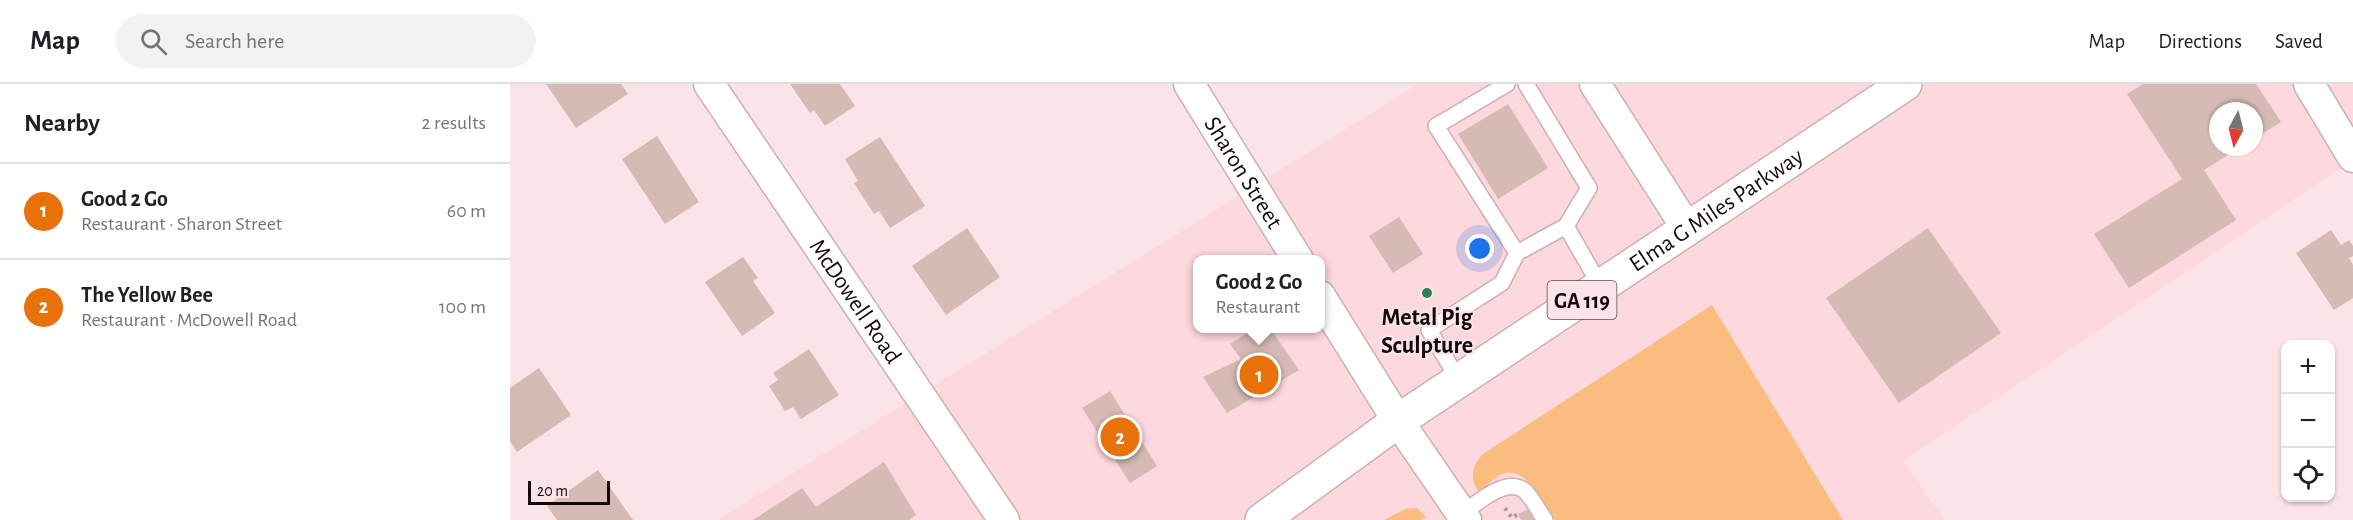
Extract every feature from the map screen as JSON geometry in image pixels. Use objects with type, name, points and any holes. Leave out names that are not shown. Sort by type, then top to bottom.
[{"type":"main road","name":"Elma G Miles Parkway","points":[[1262,520],[1398,421],[1905,84]]},
{"type":"street","name":"McDowell Road","points":[[709,84],[1004,520]]},
{"type":"street","name":"Sharon Street","points":[[1189,84],[1295,255]]},
{"type":"street","points":[[1595,84],[1688,230]]},
{"type":"street","points":[[2309,84],[2353,157]]},
{"type":"street","points":[[1325,304],[1460,518]]},
{"type":"lane","points":[[1507,84],[1436,126],[1517,253]]},
{"type":"lane","points":[[1459,381],[1428,330],[1502,283],[1517,253],[1566,226],[1589,188],[1526,84]]},
{"type":"lane","points":[[1566,226],[1601,287]]},
{"type":"lane","points":[[1460,518],[1494,493],[1511,486],[1521,488],[1527,493],[1545,520]]},
{"type":"shaded area","points":[[1418,84],[2353,84],[2353,160],[1903,461],[1944,520],[718,520]]},
{"type":"shaded area","points":[[1712,305],[1843,520],[1555,520],[1532,485],[1515,473],[1507,473],[1495,479],[1479,493],[1474,483],[1473,473],[1476,463],[1483,454]]},
{"type":"shaded area","points":[[1417,508],[1426,517],[1421,520],[1384,520],[1405,509]]},
{"type":"building","points":[[546,84],[621,84],[628,94],[576,128]]},
{"type":"building","points":[[790,84],[840,84],[855,106],[825,126],[814,110],[810,113]]},
{"type":"building","points":[[2143,84],[2256,84],[2281,122],[2263,133],[2263,102],[2209,102],[2209,156],[2227,156],[2204,170],[2236,220],[2129,288],[2094,234],[2182,179],[2127,94]]},
{"type":"building","points":[[1508,104],[1548,168],[1498,199],[1458,134]]},
{"type":"building","points":[[657,136],[699,202],[665,224],[622,159]]},
{"type":"building","points":[[880,137],[925,206],[890,228],[879,211],[874,214],[854,183],[858,181],[845,159]]},
{"type":"building","points":[[1399,217],[1423,254],[1393,273],[1369,236]]},
{"type":"building","points":[[967,228],[1000,277],[946,315],[912,266]]},
{"type":"building","points":[[1928,228],[2001,333],[1899,403],[1826,298]]},
{"type":"building","points":[[2331,230],[2341,245],[2349,240],[2353,246],[2353,256],[2349,258],[2353,265],[2353,298],[2334,310],[2296,253]]},
{"type":"building","points":[[743,257],[758,278],[753,281],[775,313],[742,336],[705,282]]},
{"type":"building","points":[[1247,333],[1273,333],[1299,370],[1227,413],[1203,377],[1241,359],[1230,344]]},
{"type":"building","points":[[809,349],[839,395],[801,419],[793,407],[785,411],[769,386],[778,380],[773,373]]},
{"type":"building","points":[[539,368],[571,415],[517,452],[510,441],[510,388]]},
{"type":"building","points":[[1110,391],[1157,466],[1130,483],[1082,408]]},
{"type":"building","points":[[884,462],[916,515],[909,520],[753,520],[802,488],[816,507]]},
{"type":"building","points":[[598,470],[633,520],[557,520],[547,506]]},
{"type":"building","points":[[1529,509],[1536,520],[1521,520],[1518,514]]},
{"type":"place","name":"Metal Pig Sculpture","points":[[1427,293]]},
{"type":"place","name":"Good 2 Go","points":[[1259,375]]},
{"type":"place","name":"The Yellow Bee","points":[[1120,437]]}]
